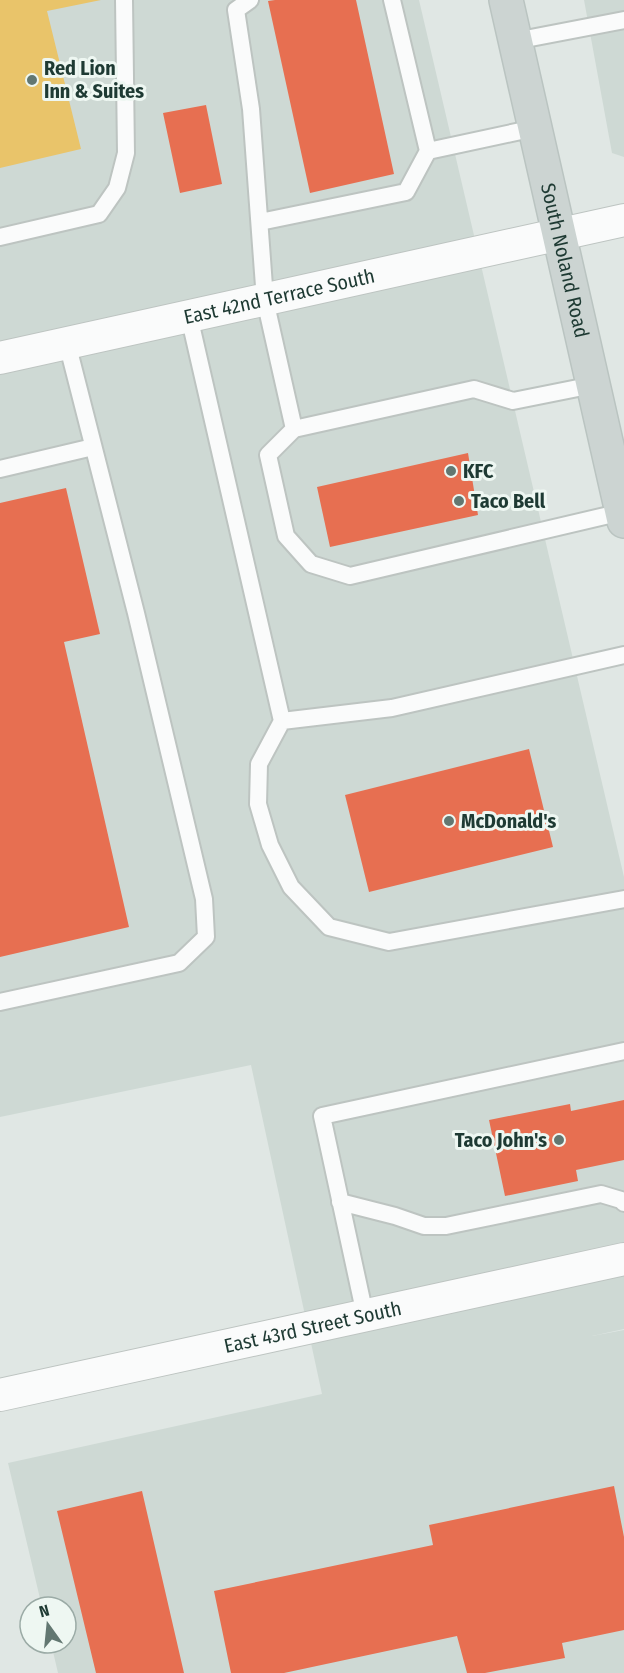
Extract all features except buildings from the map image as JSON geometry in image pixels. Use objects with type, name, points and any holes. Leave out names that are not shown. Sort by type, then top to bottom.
[{"type":"main road","name":"South Noland Road","points":[[506,0],[623,516]]},
{"type":"street","name":"East 42nd Terrace South","points":[[0,358],[624,220]]},
{"type":"street","name":"East 43rd Street South","points":[[0,1395],[624,1259]]},
{"type":"lane","points":[[0,237],[99,214],[117,188],[126,153],[124,0]]},
{"type":"lane","points":[[250,0],[236,10],[251,109],[265,300],[294,429]]},
{"type":"lane","points":[[260,222],[406,192],[428,151],[392,0]]},
{"type":"lane","points":[[515,41],[624,20]]},
{"type":"lane","points":[[428,151],[535,128]]},
{"type":"lane","points":[[189,316],[282,722],[259,764],[258,804],[270,845],[291,887],[329,927],[389,942],[624,899]]},
{"type":"lane","points":[[0,1002],[179,963],[206,937],[204,899],[139,625],[67,343]]},
{"type":"lane","points":[[593,385],[513,401],[474,389],[294,429],[268,455],[286,536],[311,564],[350,576],[623,516]]},
{"type":"lane","points":[[0,469],[93,447]]},
{"type":"lane","points":[[282,722],[393,708],[624,655]]},
{"type":"lane","points":[[365,1315],[322,1116],[624,1051]]},
{"type":"lane","points":[[340,1202],[424,1226],[446,1226],[600,1194],[624,1203]]},
{"type":"shaded area","points":[[0,0],[419,0],[624,877],[624,1329],[592,1336],[624,1330],[624,1673],[58,1673],[54,1655],[78,1655],[78,1595],[39,1595],[8,1463],[322,1394],[251,1065],[0,1117]]},
{"type":"shaded area","points":[[584,0],[624,0],[624,157],[612,153]]},
{"type":"place","name":"Red Lion Inn & Suites","points":[[32,80]]},
{"type":"place","name":"KFC","points":[[451,471]]},
{"type":"place","name":"Taco Bell","points":[[459,501]]},
{"type":"place","name":"McDonald's","points":[[449,821]]},
{"type":"place","name":"Taco John's","points":[[559,1140]]}]
